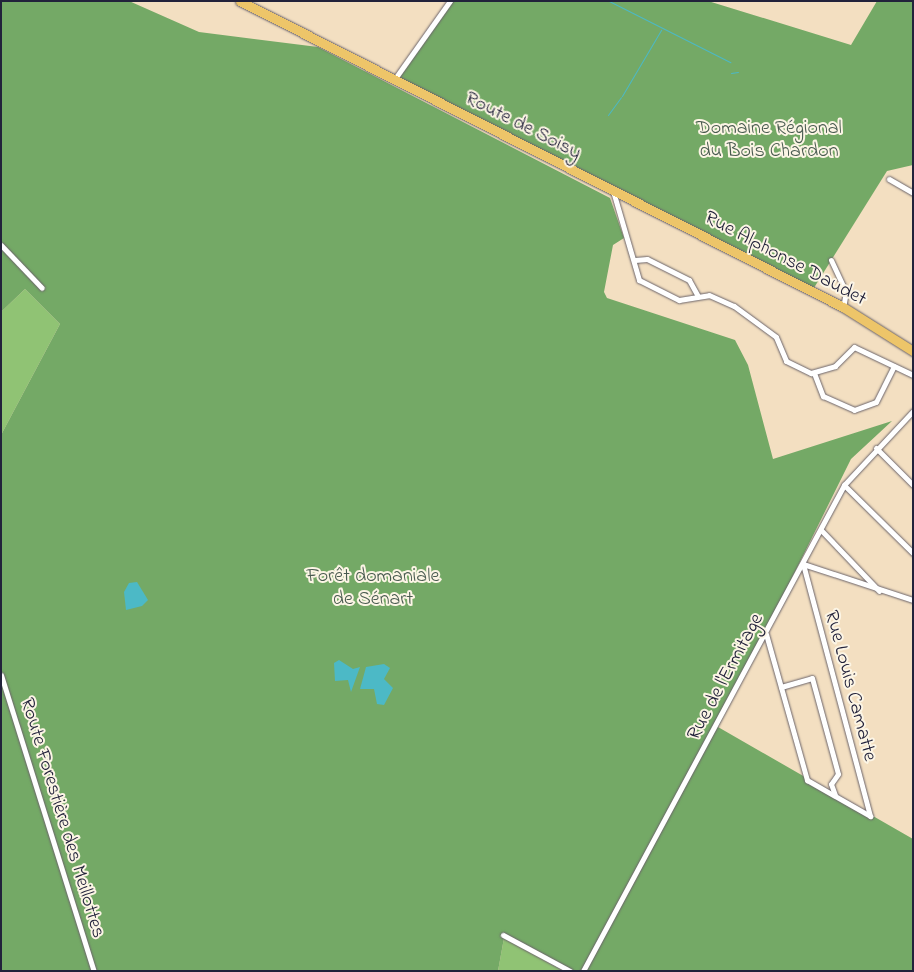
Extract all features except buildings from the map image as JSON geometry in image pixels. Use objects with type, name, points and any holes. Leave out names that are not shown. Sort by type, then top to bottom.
[{"type":"main road","name":"Route de Soisy","points":[[240,1],[637,203]]},
{"type":"main road","name":"Rue Alphonse Daudet","points":[[637,203],[843,307],[913,351]]},
{"type":"street","points":[[394,80],[450,1]]},
{"type":"street","points":[[889,179],[913,193]]},
{"type":"street","points":[[612,191],[635,260],[639,280],[679,300],[698,296],[713,296],[738,309],[776,337],[786,361],[814,373],[835,366],[847,349],[854,347],[913,375]]},
{"type":"street","points":[[1,245],[42,288]]},
{"type":"street","points":[[635,260],[647,259],[689,280],[698,296]]},
{"type":"street","points":[[831,260],[846,292],[843,307]]},
{"type":"street","points":[[814,373],[823,396],[854,410],[876,402],[894,366]]},
{"type":"street","name":"Rue de l'Ermitage","points":[[583,971],[766,634],[844,485],[876,448],[913,411]]},
{"type":"street","points":[[876,448],[913,486]]},
{"type":"street","points":[[844,485],[913,553]]},
{"type":"street","points":[[821,530],[880,591]]},
{"type":"street","points":[[802,564],[912,601]]},
{"type":"street","name":"Rue Louis Camatte","points":[[802,564],[870,816],[835,795]]},
{"type":"street","points":[[766,634],[807,780],[835,795]]},
{"type":"street","name":"Route Forestière des Meillottes","points":[[1,675],[94,971]]},
{"type":"street","points":[[781,687],[812,678],[838,774],[831,784],[835,795]]},
{"type":"street","points":[[503,934],[570,971]]},
{"type":"green space","name":"Forêt domaniale de Sénart","points":[[1,1],[129,1],[199,32],[318,47],[610,198],[624,238],[613,245],[604,292],[607,298],[735,340],[748,365],[773,459],[892,421],[851,459],[718,727],[913,839],[913,971],[563,971],[504,938],[498,971],[1,971],[1,435],[60,324],[25,289],[1,312]]},
{"type":"green space","name":"Domaine Régional du Bois Chardon","points":[[453,1],[708,1],[851,45],[877,1],[913,1],[913,165],[887,171],[812,291],[394,80]]},
{"type":"green space","points":[[25,289],[60,324],[1,435],[1,312]]},
{"type":"green space","points":[[504,938],[563,971],[498,971]]},
{"type":"water","points":[[137,582],[148,600],[142,606],[126,610],[124,592],[129,583]]},
{"type":"water","points":[[339,660],[353,669],[360,667],[351,692],[348,680],[335,681],[334,663]]},
{"type":"water","points":[[384,664],[390,668],[384,679],[393,688],[384,705],[377,704],[374,689],[360,689],[366,667]]},
{"type":"waterway","points":[[609,1],[730,62]]},
{"type":"waterway","points":[[622,96],[661,30]]},
{"type":"waterway","points":[[731,73],[738,72]]},
{"type":"waterway","points":[[608,115],[621,97]]}]
